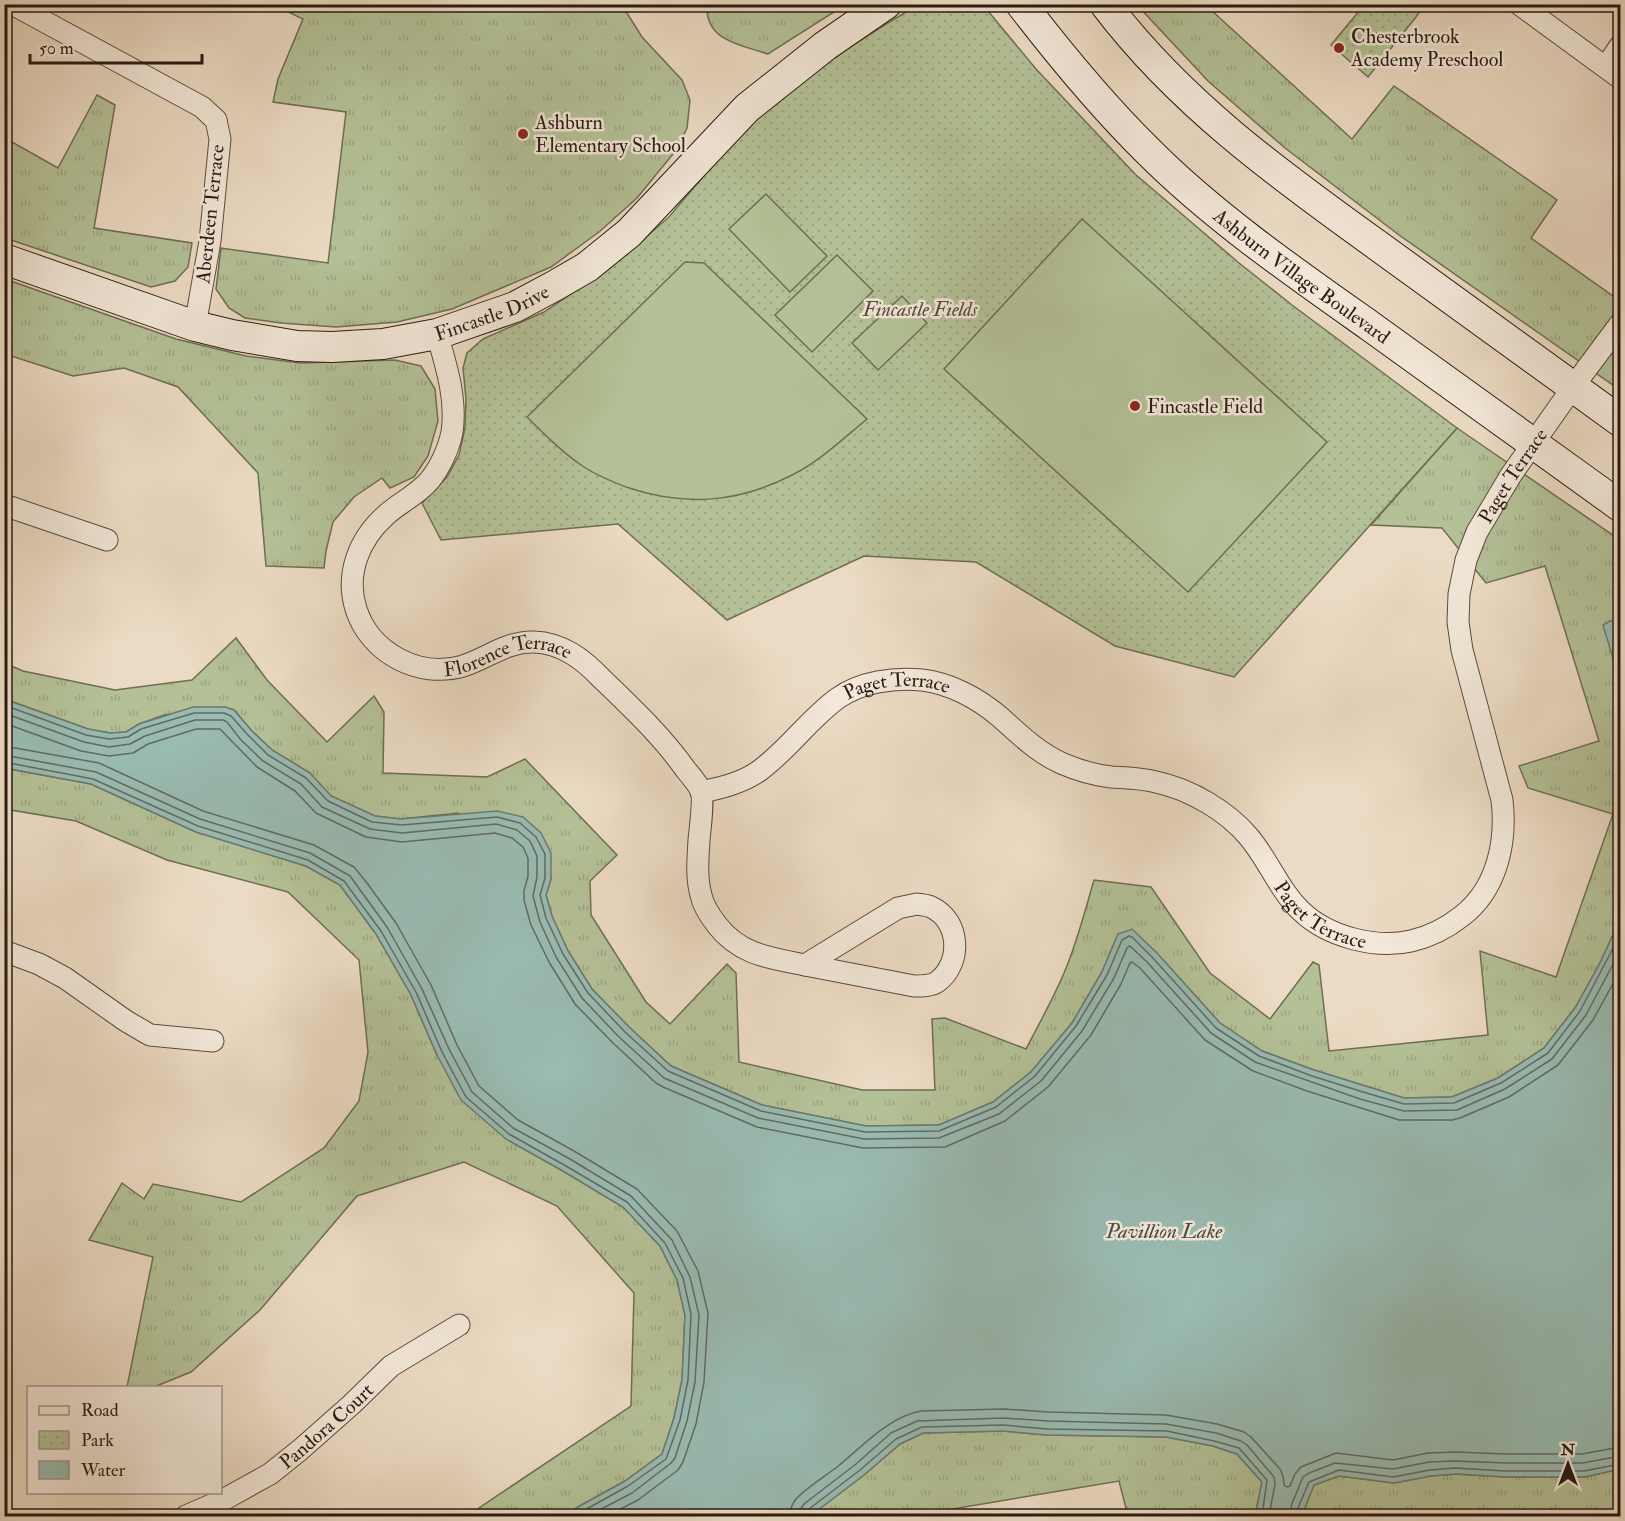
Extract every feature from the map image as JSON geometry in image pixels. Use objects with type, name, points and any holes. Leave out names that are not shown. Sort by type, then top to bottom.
[{"type":"main road","name":"Fincastle Drive","points":[[4,259],[195,326],[232,335],[297,346],[332,347],[384,344],[437,334],[515,307],[587,267],[629,234],[747,108],[825,46],[886,4]]},
{"type":"main road","name":"Ashburn Village Boulevard","points":[[1021,4],[1067,63],[1104,105],[1149,153],[1188,188],[1312,285],[1620,506]]},
{"type":"main road","points":[[1105,4],[1125,31],[1186,95],[1272,167],[1333,214],[1620,421]]},
{"type":"street","name":"Aberdeen Terrace","points":[[12,4],[202,107],[216,120],[220,139],[210,241],[195,326]]},
{"type":"street","points":[[1519,4],[1613,73],[1620,46]]},
{"type":"street","name":"Paget Terrace","points":[[701,792],[734,783],[756,773],[775,759],[839,698],[855,689],[887,680],[907,678],[926,680],[955,689],[983,704],[1036,749],[1060,762],[1107,776],[1155,782],[1183,790],[1210,805],[1249,837],[1293,902],[1303,913],[1325,928],[1346,937],[1375,943],[1410,942],[1451,924],[1465,914],[1489,883],[1502,847],[1504,814],[1462,650],[1458,622],[1459,594],[1466,560],[1477,532],[1511,475],[1620,324]]},
{"type":"street","name":"Florence Terrace","points":[[437,334],[451,385],[453,417],[451,434],[440,463],[429,481],[385,515],[369,533],[357,555],[352,582],[361,623],[386,652],[403,662],[421,668],[441,670],[464,666],[514,644],[532,642],[563,649],[580,658],[593,669],[661,737],[701,792]]},
{"type":"street","points":[[4,505],[107,540]]},
{"type":"street","points":[[701,792],[698,872],[701,896],[709,916],[725,936],[734,943],[766,957],[914,987],[936,982],[949,969],[953,961],[955,941],[953,930],[942,913],[929,906],[917,904],[898,908],[805,964]]},
{"type":"street","points":[[4,951],[39,964],[65,978],[150,1035],[213,1041]]},
{"type":"street","name":"Pandora Court","points":[[186,1516],[270,1474],[352,1404],[391,1366],[459,1324]]},
{"type":"green space","points":[[707,4],[845,5],[768,54],[736,44],[718,34],[708,17]]},
{"type":"green space","name":"Ashburn Elementary School","points":[[274,5],[622,5],[642,37],[682,80],[690,100],[687,128],[677,149],[637,198],[599,232],[551,267],[452,309],[397,322],[336,327],[245,318],[229,308],[216,289],[221,248],[328,263],[346,112],[273,102],[278,79],[303,19]]},
{"type":"green space","name":"Fincastle Fields","points":[[917,5],[981,5],[1036,69],[1135,174],[1292,305],[1457,428],[1234,677],[1115,646],[976,562],[864,556],[727,620],[618,524],[441,540],[422,503],[447,477],[459,455],[465,428],[466,399],[463,368],[467,353],[483,339],[544,312],[610,268],[669,217],[727,148],[799,78]]},
{"type":"green space","points":[[1137,5],[1215,5],[1211,10],[1352,139],[1394,86],[1557,200],[1531,238],[1620,301],[1620,390],[1399,235],[1285,148],[1208,81]]},
{"type":"green space","points":[[1364,5],[1424,5],[1368,77],[1331,45]]},
{"type":"green space","points":[[97,95],[115,105],[94,228],[192,243],[188,267],[175,281],[151,287],[5,238],[5,138],[58,168]]},
{"type":"green space","points":[[766,194],[827,256],[790,292],[729,229]]},
{"type":"green space","name":"Fincastle Field","points":[[1082,219],[1327,442],[1188,592],[944,369]]},
{"type":"green space","points":[[837,255],[873,291],[812,352],[775,315]]},
{"type":"green space","points":[[685,262],[704,263],[867,419],[823,455],[794,474],[753,491],[712,499],[669,497],[626,487],[592,472],[560,448],[527,417]]},
{"type":"green space","points":[[5,279],[176,339],[246,356],[300,363],[395,360],[421,366],[435,389],[438,421],[428,456],[414,477],[390,488],[382,478],[354,497],[333,522],[324,568],[266,566],[258,473],[178,387],[124,368],[73,376],[5,354]]},
{"type":"green space","points":[[902,296],[927,323],[878,370],[852,343]]},
{"type":"green space","points":[[1457,428],[1620,540],[1620,623],[1610,621],[1615,663],[1620,682],[1620,920],[1575,1008],[1544,1048],[1498,1078],[1452,1097],[1404,1098],[1262,1051],[1220,1023],[1156,952],[1118,934],[1102,972],[1072,1023],[1031,1072],[993,1102],[939,1125],[866,1126],[762,1105],[671,1066],[629,1027],[592,989],[568,951],[552,916],[546,895],[551,879],[458,813],[401,819],[375,816],[331,796],[310,773],[272,750],[234,710],[225,707],[164,715],[139,724],[126,732],[110,733],[88,729],[5,699],[4,663],[23,671],[115,690],[192,680],[236,638],[267,680],[327,742],[374,696],[384,712],[383,773],[487,777],[525,759],[617,855],[590,881],[591,915],[646,1002],[670,1024],[727,964],[736,973],[739,1062],[862,1090],[935,1090],[932,1019],[945,1018],[1026,1049],[1069,962],[1094,880],[1151,887],[1210,973],[1270,1019],[1313,962],[1319,965],[1329,1051],[1488,1035],[1480,951],[1556,977],[1613,814],[1528,788],[1519,766],[1599,741],[1545,566],[1486,583],[1442,528],[1371,525]]},
{"type":"green space","points":[[4,768],[91,784],[196,832],[306,866],[340,885],[376,934],[411,995],[437,1055],[506,1139],[623,1207],[660,1246],[677,1280],[685,1315],[682,1380],[674,1418],[662,1454],[625,1481],[564,1516],[467,1516],[631,1406],[634,1293],[557,1206],[464,1162],[357,1196],[260,1310],[191,1372],[156,1386],[127,1386],[153,1257],[89,1240],[122,1183],[144,1199],[153,1184],[241,1202],[324,1148],[359,1101],[368,1052],[359,960],[288,892],[167,860],[76,821],[5,809]]},
{"type":"green space","points":[[1003,1431],[1047,1435],[1166,1437],[1213,1446],[1237,1454],[1262,1482],[1255,1516],[1128,1516],[1119,1481],[911,1516],[810,1516],[900,1444],[923,1433]]},
{"type":"green space","points":[[1620,1469],[1620,1516],[1306,1516],[1304,1510],[1314,1485],[1339,1476],[1394,1483],[1456,1474],[1505,1477],[1585,1477]]},
{"type":"water","points":[[1610,621],[1620,623],[1620,682],[1603,625]]},
{"type":"water","name":"Pavillion Lake","points":[[4,699],[88,729],[110,733],[126,732],[139,724],[193,707],[225,707],[234,710],[272,750],[310,773],[331,796],[375,816],[401,819],[497,811],[523,817],[541,833],[551,853],[551,879],[546,895],[552,916],[568,951],[592,989],[671,1066],[762,1105],[866,1126],[939,1125],[993,1102],[1031,1072],[1072,1023],[1102,972],[1118,934],[1132,929],[1156,952],[1220,1023],[1262,1051],[1404,1098],[1452,1097],[1498,1078],[1544,1048],[1575,1008],[1620,920],[1620,1469],[1585,1477],[1505,1477],[1456,1474],[1394,1483],[1339,1476],[1314,1485],[1304,1510],[1306,1516],[1255,1516],[1262,1482],[1237,1454],[1213,1446],[1166,1437],[1047,1435],[1003,1431],[923,1433],[900,1444],[810,1516],[564,1516],[625,1481],[662,1454],[674,1418],[682,1380],[685,1315],[677,1280],[660,1246],[623,1207],[506,1139],[461,1100],[437,1055],[411,995],[376,934],[340,885],[306,866],[196,832],[91,784],[5,768]]},
{"type":"place","name":"Chesterbrook Academy Preschool","points":[[1339,48]]},
{"type":"place","name":"Ashburn Elementary School","points":[[523,134]]},
{"type":"place","name":"Fincastle Field","points":[[1135,406]]}]
